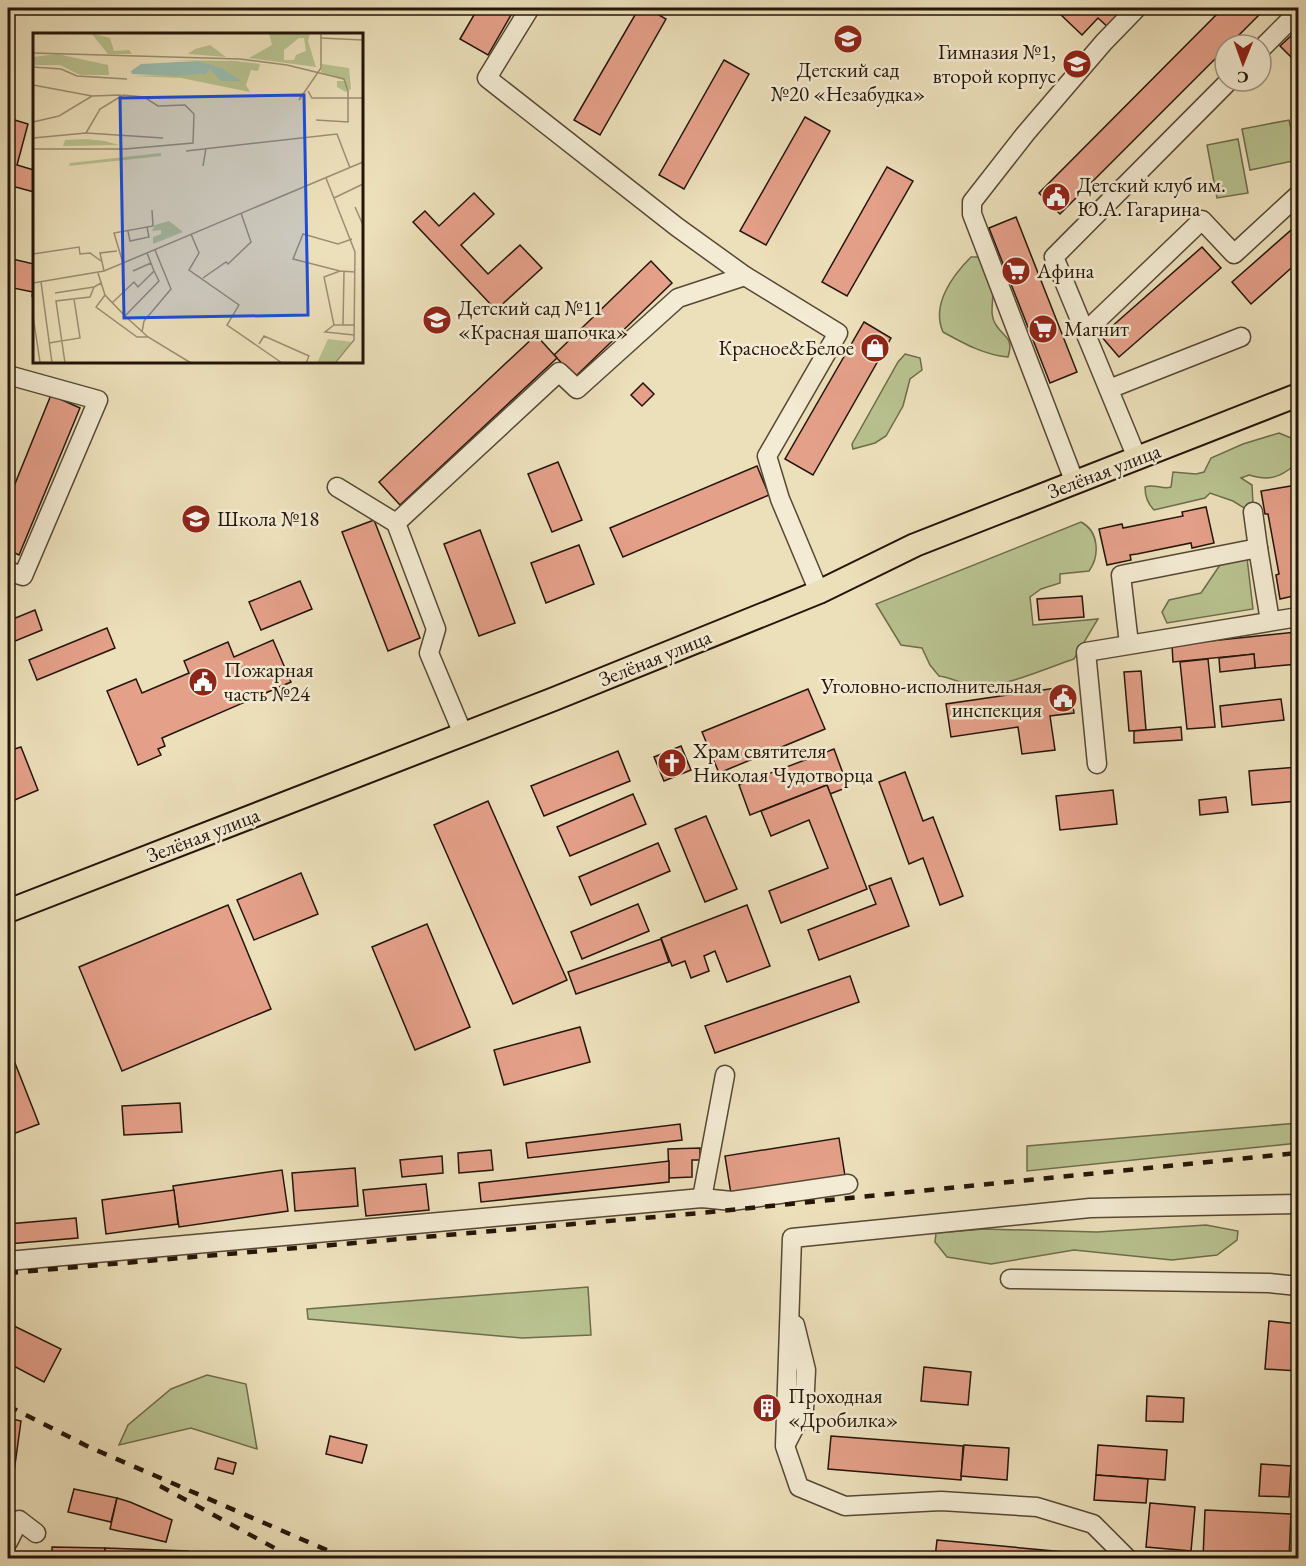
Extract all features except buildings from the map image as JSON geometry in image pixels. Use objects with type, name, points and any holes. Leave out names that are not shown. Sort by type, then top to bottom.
[{"type":"main road","name":"Зелёная улица","points":[[8,911],[463,734],[819,592],[915,545],[1299,395]]},
{"type":"lane","points":[[530,8],[487,78],[677,227],[745,276],[838,333],[767,456],[780,499],[819,592]]},
{"type":"lane","points":[[1076,483],[972,214],[972,202],[1026,133],[1104,42],[1137,8]]},
{"type":"lane","points":[[1273,36],[1296,11]]},
{"type":"lane","points":[[1137,458],[1054,257],[1217,93]]},
{"type":"lane","points":[[1085,333],[1202,220],[1234,254],[1299,195]]},
{"type":"lane","points":[[396,523],[559,372],[577,389],[678,298],[745,276]]},
{"type":"lane","points":[[1109,389],[1241,337]]},
{"type":"lane","points":[[8,375],[98,400],[23,576],[8,571]]},
{"type":"lane","points":[[337,487],[396,523],[436,629],[429,652],[463,734]]},
{"type":"lane","points":[[1253,512],[1270,621]]},
{"type":"lane","points":[[1129,644],[1121,575],[1258,548]]},
{"type":"lane","points":[[1097,765],[1086,652],[1299,617]]},
{"type":"lane","points":[[702,1198],[725,1075]]},
{"type":"lane","points":[[8,1261],[702,1198],[732,1201],[848,1184]]},
{"type":"lane","points":[[1127,1558],[1093,1524],[1037,1507],[941,1501],[845,1506],[799,1487],[785,1446],[792,1238],[1090,1208],[1299,1204]]},
{"type":"lane","points":[[1010,1279],[1269,1283],[1299,1286]]},
{"type":"lane","points":[[8,1542],[19,1520],[36,1533]]},
{"type":"green space","points":[[1289,120],[1298,160],[1250,170],[1242,129]]},
{"type":"green space","points":[[1238,139],[1248,193],[1217,198],[1207,145]]},
{"type":"green space","points":[[971,257],[980,257],[992,288],[992,316],[996,325],[1008,339],[1010,350],[1008,357],[982,351],[943,332],[940,312],[945,292]]},
{"type":"green space","points":[[905,354],[920,358],[922,370],[910,379],[903,406],[886,436],[875,443],[853,449],[852,444],[898,362]]},
{"type":"green space","points":[[1279,433],[1296,440],[1295,465],[1274,477],[1262,478],[1249,475],[1241,478],[1252,485],[1253,504],[1244,508],[1233,501],[1210,493],[1205,498],[1154,510],[1148,502],[1145,487],[1171,487],[1173,472],[1196,474],[1204,472],[1211,458],[1243,444]]},
{"type":"green space","points":[[1081,522],[1091,531],[1096,544],[1095,558],[1089,571],[1060,574],[1060,583],[1041,589],[1030,597],[1033,625],[1098,619],[1074,659],[1003,683],[970,685],[939,676],[930,665],[922,648],[901,645],[876,604]]},
{"type":"green space","points":[[1247,558],[1253,609],[1167,623],[1162,612],[1169,600],[1201,593],[1220,565]]},
{"type":"green space","points":[[1298,1123],[1298,1143],[1027,1171],[1027,1146]]},
{"type":"green space","points":[[1206,1225],[1238,1231],[1237,1240],[1217,1255],[1172,1260],[1074,1250],[991,1264],[947,1257],[935,1242],[936,1233],[984,1229],[1097,1232]]},
{"type":"green space","points":[[588,1287],[591,1335],[522,1338],[308,1319],[307,1309]]},
{"type":"green space","points":[[207,1375],[246,1384],[257,1449],[191,1428],[119,1445],[128,1425],[171,1389]]},
{"type":"railway","points":[[8,1273],[701,1213],[1298,1153]]},
{"type":"railway","points":[[8,1406],[89,1447],[338,1555],[354,1558]]},
{"type":"railway","points":[[160,1486],[293,1558]]},
{"type":"place","name":"Детский сад №20 «Незабудка»","points":[[848,39]]},
{"type":"place","name":"Гимназия №1, второй корпус","points":[[1077,64]]},
{"type":"place","name":"Детский клуб им. Ю.А. Гагарина","points":[[1056,197]]},
{"type":"place","name":"Афина","points":[[1016,271]]},
{"type":"place","name":"Детский сад №11 «Красная шапочка»","points":[[437,320]]},
{"type":"place","name":"Магнит","points":[[1043,329]]},
{"type":"place","name":"Красное&Белое","points":[[875,348]]},
{"type":"place","name":"Школа №18","points":[[196,519]]},
{"type":"place","name":"Пожарная часть №24","points":[[203,682]]},
{"type":"place","name":"Уголовно-исполнительная инспекция","points":[[1063,698]]},
{"type":"place","name":"Храм святителя Николая Чудотворца","points":[[672,763]]},
{"type":"place","name":"Проходная «Дробилка»","points":[[767,1408]]}]
